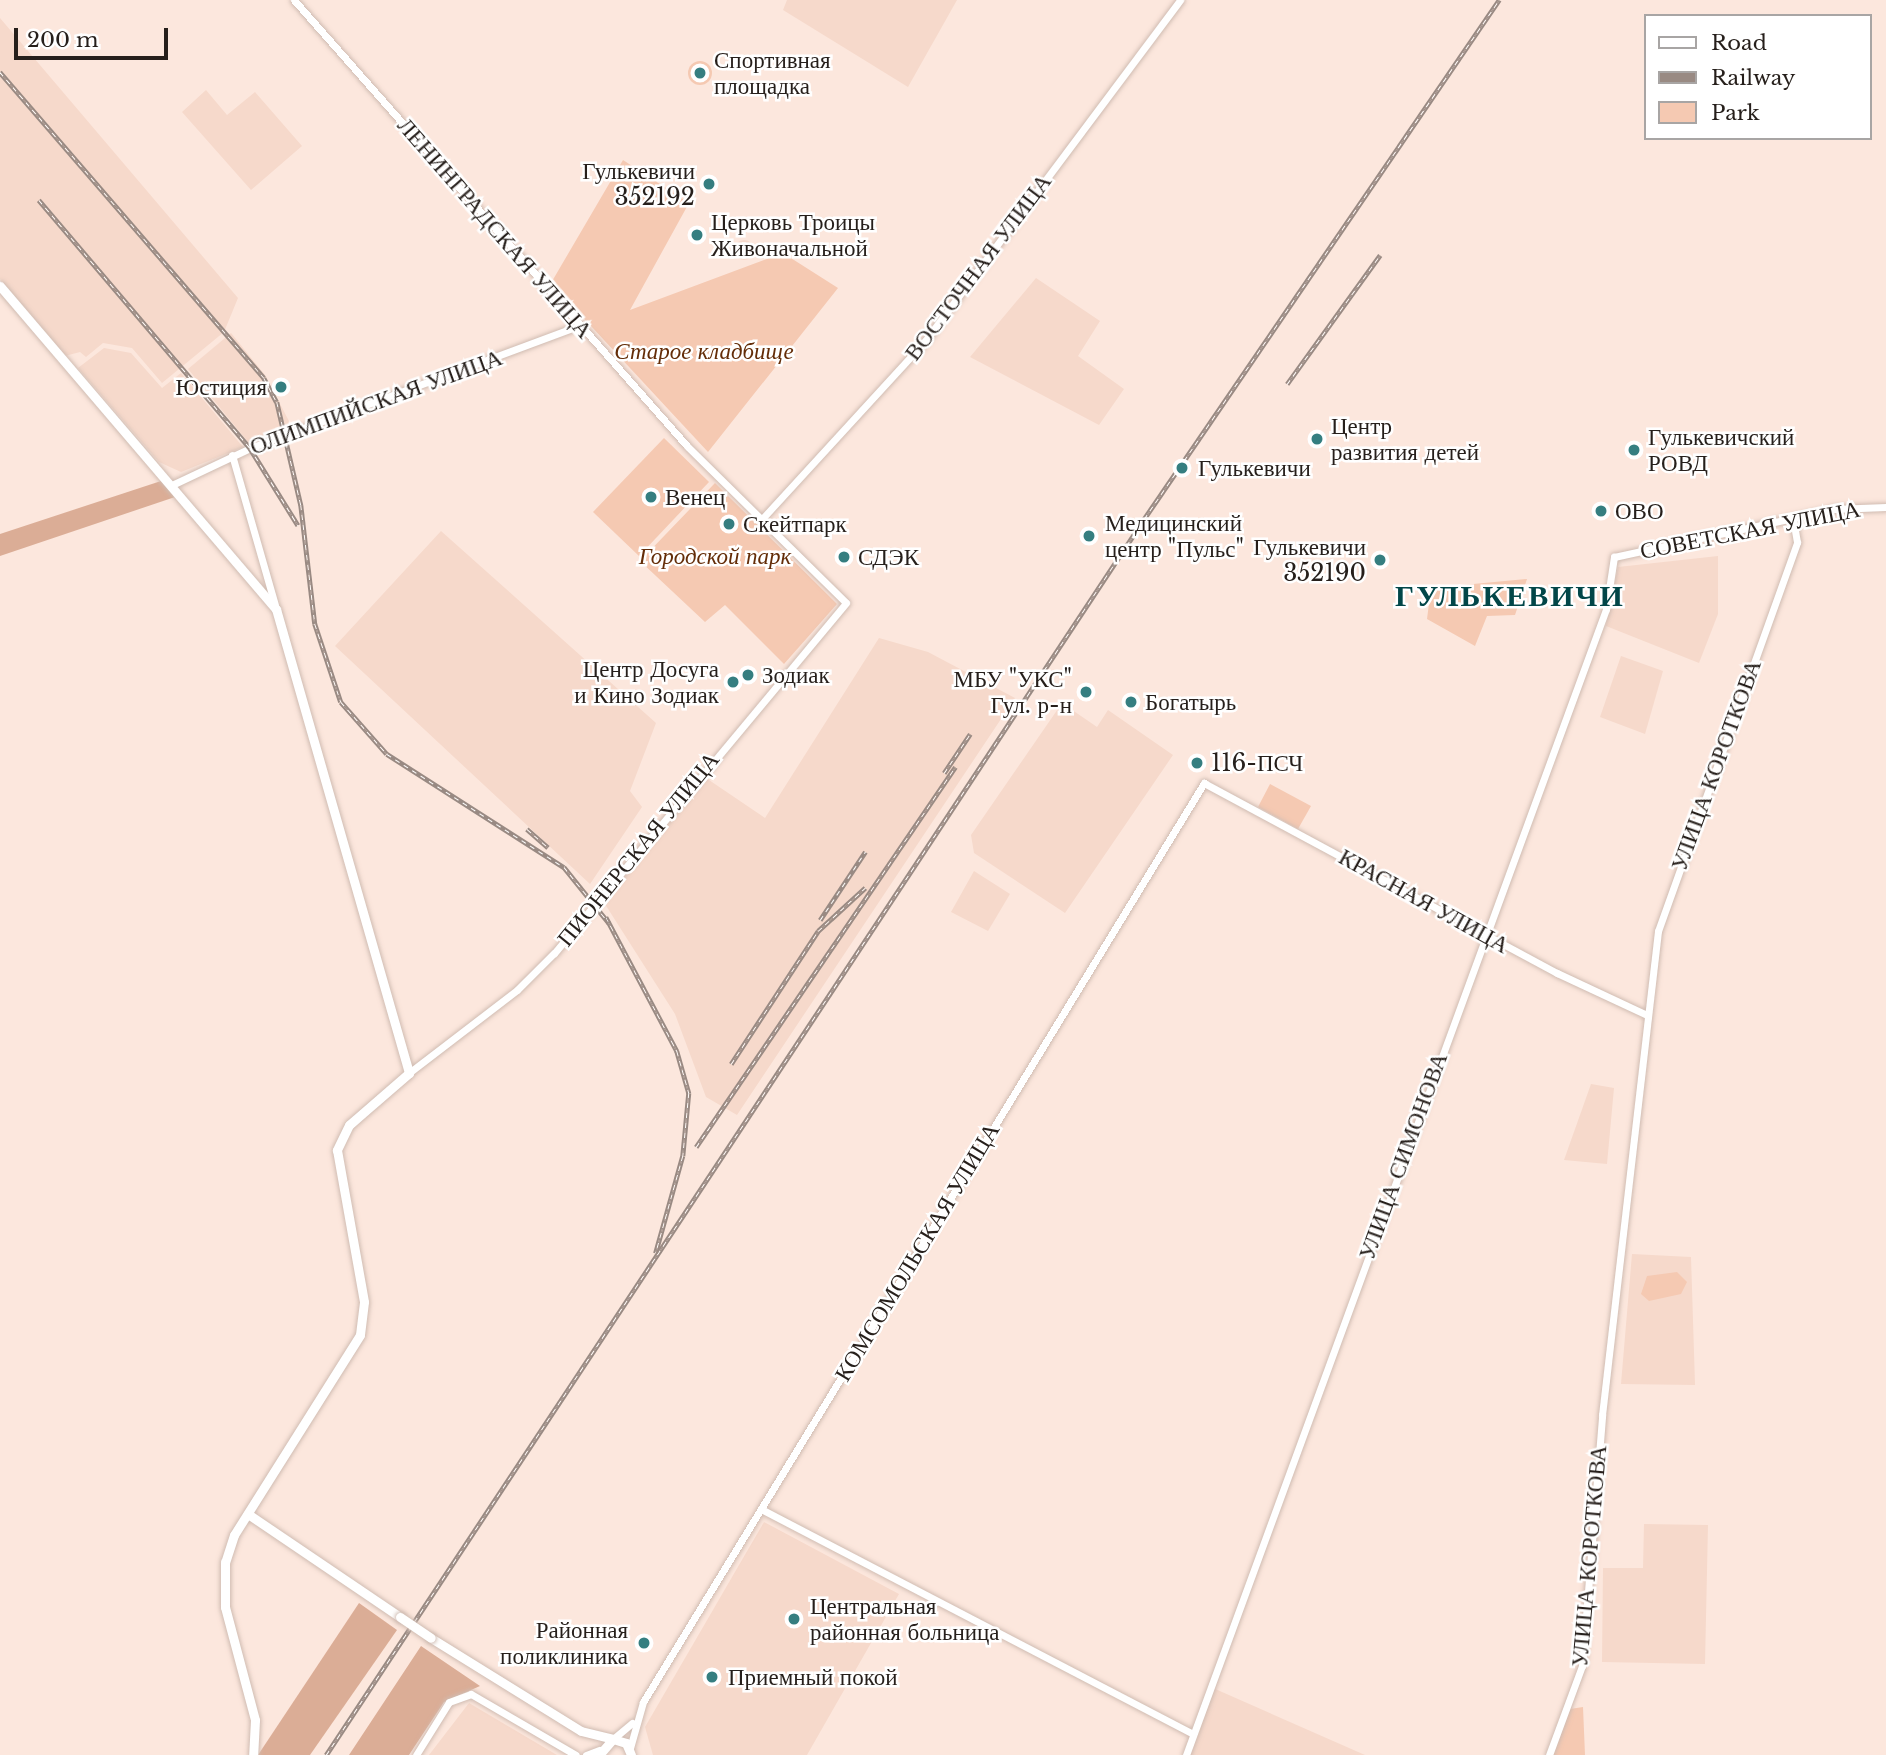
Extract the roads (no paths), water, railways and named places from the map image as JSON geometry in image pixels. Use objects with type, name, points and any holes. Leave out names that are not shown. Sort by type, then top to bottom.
[{"type":"main road","points":[[0,286],[174,484],[276,609],[409,1073],[349,1125],[337,1150],[365,1322],[229,1546],[223,1582],[255,1720],[253,1755]]},
{"type":"main road","points":[[248,1514],[431,1638],[581,1731],[599,1753],[613,1738]]},
{"type":"main road","points":[[581,1731],[613,1738],[632,1753]]},
{"type":"street","name":"ЛЕНИНГРАДСКАЯ УЛИЦА","points":[[294,0],[580,325],[761,520],[846,603]]},
{"type":"street","name":"ВОСТОЧНАЯ УЛИЦА","points":[[761,520],[925,341],[1180,0]]},
{"type":"street","name":"ОЛИМПИЙСКАЯ УЛИЦА","points":[[174,484],[232,455],[580,325]]},
{"type":"street","points":[[232,455],[276,609]]},
{"type":"street","name":"СОВЕТСКАЯ УЛИЦА","points":[[1614,556],[1793,519],[1886,507]]},
{"type":"street","name":"УЛИЦА КОРОТКОВА","points":[[1549,1755],[1582,1666],[1606,1393],[1647,1015],[1662,918],[1797,542],[1793,519]]},
{"type":"street","name":"УЛИЦА СИМОНОВА","points":[[1186,1755],[1606,609],[1614,556]]},
{"type":"street","name":"ПИОНЕРСКАЯ УЛИЦА","points":[[409,1073],[517,990],[554,953],[846,603]]},
{"type":"street","name":"КРАСНАЯ УЛИЦА","points":[[1205,783],[1486,936],[1647,1015]]},
{"type":"street","name":"КОМСОМОЛЬСКАЯ УЛИЦА","points":[[613,1738],[632,1723],[1205,783]]},
{"type":"street","points":[[761,1509],[1193,1734]]},
{"type":"street","points":[[416,1755],[449,1702],[471,1694],[576,1755]]},
{"type":"street","name":"КОМСОМОЛЬСКАЯ УЛИЦА","points":[[632,1723],[632,1753]]},
{"type":"street","points":[[586,1755],[599,1753]]},
{"type":"railway","points":[[326,1755],[1144,519],[1499,0]]},
{"type":"railway","points":[[0,72],[264,378],[277,402],[301,505],[315,624],[341,702],[387,754],[564,867],[609,923]]},
{"type":"railway","points":[[39,200],[250,448],[298,525]]},
{"type":"railway","points":[[1287,384],[1380,255]]},
{"type":"railway","points":[[944,773],[970,734]]},
{"type":"railway","points":[[696,1147],[955,767]]},
{"type":"railway","points":[[527,829],[548,847]]},
{"type":"railway","points":[[820,920],[865,852]]},
{"type":"railway","points":[[731,1064],[818,931],[865,888]]},
{"type":"railway","points":[[606,917],[677,1051],[689,1093],[683,1156],[656,1253]]},
{"type":"place","name":"Спортивная площадка","points":[[700,73]]},
{"type":"place","name":"Гулькевичи 352192","points":[[709,184]]},
{"type":"place","name":"Церковь Троицы Живоначальной","points":[[697,235]]},
{"type":"place","name":"Юстиция","points":[[281,387]]},
{"type":"place","name":"Центр развития детей","points":[[1317,439]]},
{"type":"place","name":"Гулькевичский РОВД","points":[[1634,450]]},
{"type":"place","name":"Гулькевичи","points":[[1182,468]]},
{"type":"place","name":"Венец","points":[[651,497]]},
{"type":"place","name":"ОВО","points":[[1601,511]]},
{"type":"place","name":"Скейтпарк","points":[[729,524]]},
{"type":"place","name":"Медицинский центр \"Пульс\"","points":[[1089,536]]},
{"type":"place","name":"СДЭК","points":[[844,557]]},
{"type":"place","name":"Гулькевичи 352190","points":[[1380,560]]},
{"type":"place","name":"Зодиак","points":[[748,675]]},
{"type":"place","name":"Центр Досуга и Кино Зодиак","points":[[733,682]]},
{"type":"place","name":"МБУ \"УКС\" Гул. р-н","points":[[1086,692]]},
{"type":"place","name":"Богатырь","points":[[1131,702]]},
{"type":"place","name":"116-ПСЧ","points":[[1197,763]]},
{"type":"place","name":"Центральная районная больница","points":[[794,1619]]},
{"type":"place","name":"Районная поликлиника","points":[[644,1643]]},
{"type":"place","name":"Приемный покой","points":[[712,1677]]},
{"type":"district","name":"ГУЛЬКЕВИЧИ","points":[[1510,596]]},
{"type":"park label","name":"Старое кладбище","points":[[704,351]]},
{"type":"park label","name":"Городской парк","points":[[715,556]]}]
